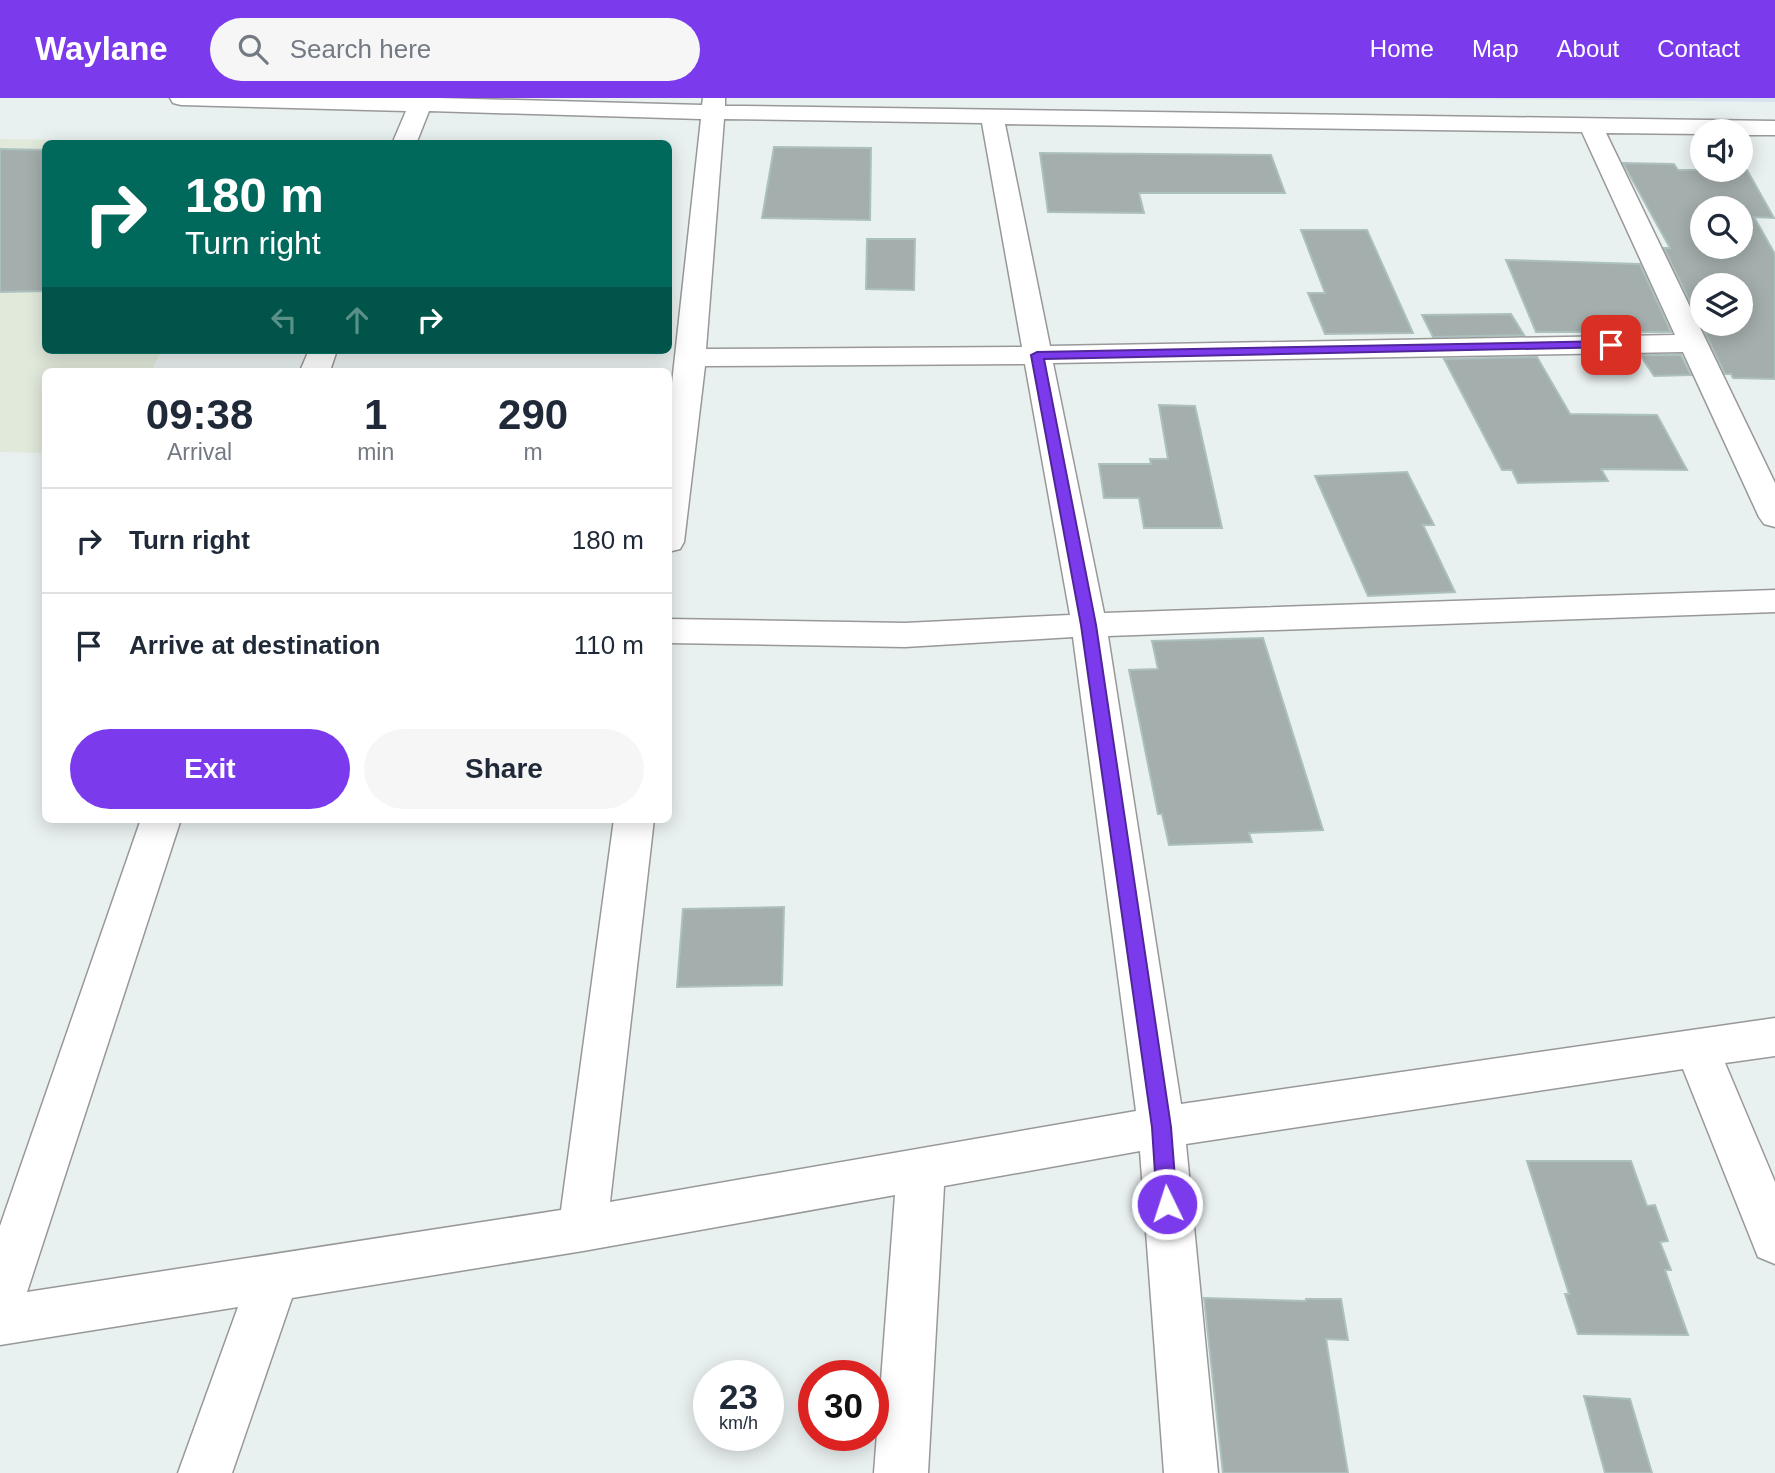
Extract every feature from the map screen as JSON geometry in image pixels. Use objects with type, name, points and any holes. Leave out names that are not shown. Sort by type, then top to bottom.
[{"type":"street","points":[[181,98],[420,104],[713,105],[992,117],[1775,128]]},
{"type":"street","points":[[406,140],[420,104]]},
{"type":"street","points":[[672,510],[691,358],[682,298],[713,105]]},
{"type":"street","points":[[992,117],[1088,625],[1161,1127],[1192,1473]]},
{"type":"street","points":[[1590,124],[1775,517]]},
{"type":"street","points":[[691,358],[1693,344]]},
{"type":"street","points":[[672,631],[905,635],[1088,625],[1775,601]]},
{"type":"street","points":[[0,1298],[160,823]]},
{"type":"street","points":[[583,1228],[634,823]]},
{"type":"street","points":[[0,1321],[583,1228],[1161,1127],[1775,1038]]},
{"type":"street","points":[[1697,1049],[1775,1241]]},
{"type":"street","points":[[901,1473],[921,1171]]},
{"type":"street","points":[[205,1473],[274,1277]]},
{"type":"shaded area","points":[[1426,98],[1775,98],[1775,102]]},
{"type":"shaded area","points":[[0,139],[63,140],[42,140],[42,354],[160,354],[153,368],[42,368],[42,453],[0,452]]},
{"type":"building","points":[[774,147],[871,148],[870,220],[762,218]]},
{"type":"building","points":[[0,149],[42,150],[42,291],[0,292]]},
{"type":"building","points":[[1040,153],[1271,155],[1285,193],[1139,193],[1144,213],[1048,212]]},
{"type":"building","points":[[1623,163],[1674,164],[1678,170],[1690,170],[1690,182],[1753,181],[1774,218],[1754,217],[1775,254],[1775,379],[1733,378],[1731,374],[1725,374],[1707,336],[1753,336],[1753,273],[1690,273],[1690,302],[1664,248],[1670,248]]},
{"type":"building","points":[[1301,230],[1367,230],[1413,333],[1325,334],[1308,293],[1325,293]]},
{"type":"building","points":[[867,239],[915,239],[914,290],[866,289]]},
{"type":"building","points":[[1506,260],[1640,264],[1671,332],[1536,332]]},
{"type":"building","points":[[1511,314],[1524,335],[1433,337],[1422,315]]},
{"type":"building","points":[[1640,355],[1681,355],[1691,375],[1654,376]]},
{"type":"building","points":[[1537,357],[1570,414],[1657,415],[1687,470],[1601,469],[1608,481],[1518,483],[1512,470],[1502,470],[1444,359]]},
{"type":"building","points":[[1159,405],[1195,406],[1222,528],[1144,528],[1139,498],[1104,498],[1099,464],[1151,464],[1150,459],[1168,459]]},
{"type":"building","points":[[1407,472],[1434,525],[1423,525],[1455,592],[1368,596],[1315,476]]},
{"type":"building","points":[[1263,638],[1323,830],[1249,833],[1252,842],[1169,845],[1162,814],[1158,814],[1129,670],[1158,669],[1152,641]]},
{"type":"building","points":[[784,907],[782,985],[677,987],[683,909]]},
{"type":"building","points":[[1527,1161],[1631,1161],[1647,1206],[1655,1205],[1668,1241],[1660,1242],[1671,1270],[1665,1270],[1688,1335],[1578,1334],[1565,1294],[1569,1294]]},
{"type":"building","points":[[1204,1298],[1306,1301],[1341,1299],[1348,1340],[1326,1339],[1348,1473],[1223,1473]]},
{"type":"building","points":[[1584,1396],[1630,1399],[1652,1473],[1605,1473]]},
{"type":"route","points":[[1167,1204],[1161,1127],[1088,625],[1037,355],[1611,345]]}]
